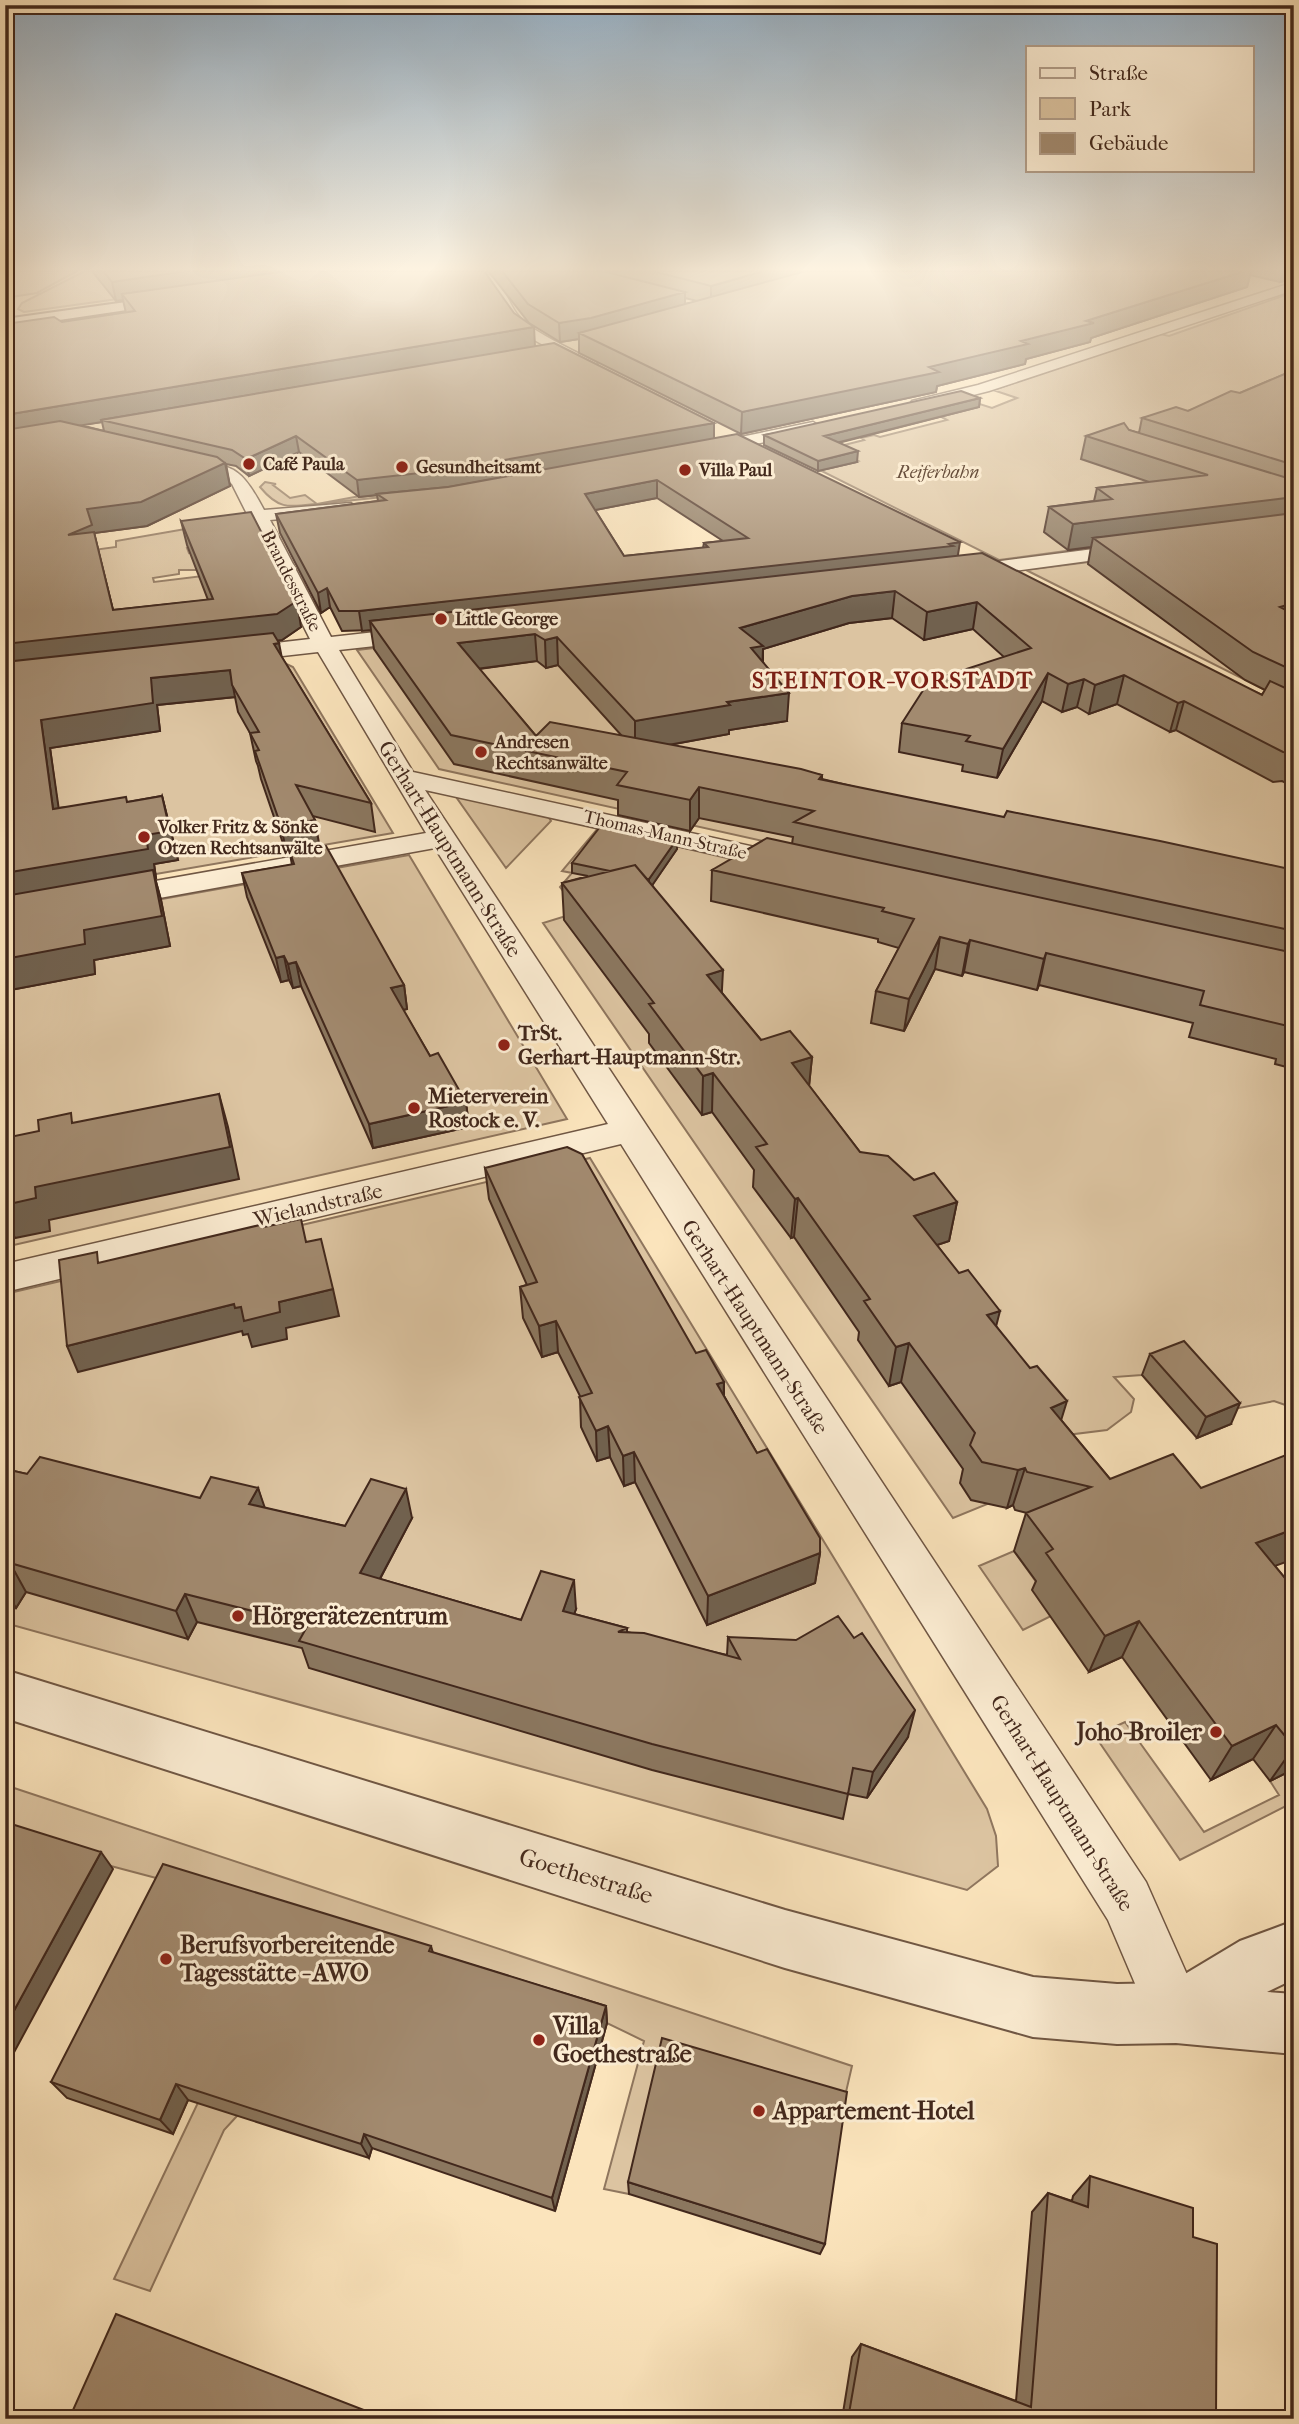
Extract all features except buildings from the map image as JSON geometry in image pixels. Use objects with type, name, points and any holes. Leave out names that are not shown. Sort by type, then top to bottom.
[{"type":"street","points":[[906,406],[995,384]]},
{"type":"street","points":[[690,452],[831,423]]},
{"type":"street","points":[[716,430],[771,457]]},
{"type":"street","name":"Brandesstraße","points":[[165,459],[236,476],[324,645]]},
{"type":"street","points":[[258,516],[361,505]]},
{"type":"street","points":[[941,575],[1159,547]]},
{"type":"street","points":[[959,550],[1028,585]]},
{"type":"street","points":[[209,658],[446,631]]},
{"type":"street","name":"Gerhart-Hauptmann-Straße","points":[[324,645],[404,778],[1127,1901],[1176,2013]]},
{"type":"street","name":"Thomas-Mann-Straße","points":[[404,778],[824,871]]},
{"type":"street","points":[[90,901],[443,838]]},
{"type":"street","name":"Wielandstraße","points":[[5,1278],[630,1130]]},
{"type":"street","name":"Goethestraße","points":[[5,1695],[785,1939],[1020,2004],[1117,2014],[1176,2013],[1294,2024]]},
{"type":"street","points":[[1176,2013],[1261,1962],[1294,1950]]},
{"type":"green space","name":"Reiferbahn","points":[[1011,384],[1294,384],[1294,520],[999,560],[766,443],[837,466],[858,461],[832,448],[864,440],[861,438],[874,435],[880,437],[947,420],[936,414],[964,399],[992,408],[1017,398],[993,390]]},
{"type":"green space","points":[[265,482],[276,484],[273,485],[290,498],[305,495],[317,504],[291,506],[279,503],[260,487]]},
{"type":"green space","points":[[409,487],[410,494],[317,504]]},
{"type":"green space","points":[[197,527],[195,546],[187,548],[189,553],[200,551],[196,570],[179,570],[179,574],[153,578],[154,582],[211,575],[234,599],[5,647],[5,562],[116,547],[116,541]]},
{"type":"green space","points":[[1294,536],[1289,702],[1026,570]]},
{"type":"green space","points":[[969,579],[1294,729],[1294,959],[439,769],[357,650]]},
{"type":"green space","points":[[278,660],[293,667],[393,833],[5,900],[5,691]]},
{"type":"green space","points":[[454,794],[547,815],[551,821],[506,868]]},
{"type":"green space","points":[[598,828],[1294,990],[1294,1408],[1274,1401],[1219,1412],[1176,1362],[1142,1375],[1114,1377],[1134,1399],[1131,1412],[1107,1430],[1067,1435],[1061,1474],[953,1518],[543,923],[579,912],[560,887],[572,873],[562,871]]},
{"type":"green space","points":[[409,855],[567,1119],[5,1247],[5,927]]},
{"type":"green space","points":[[590,1158],[987,1809],[996,1836],[998,1866],[967,1890],[5,1623],[5,1294]]},
{"type":"green space","points":[[1014,1551],[1039,1586],[1051,1616],[1023,1630],[979,1566]]},
{"type":"green space","points":[[1125,1722],[1204,1832],[1279,1795],[1270,1781],[1294,1769],[1294,1802],[1180,1860],[1095,1736]]},
{"type":"green space","points":[[5,1785],[852,2066],[843,2105],[662,2053],[629,2194],[604,2189],[644,2041],[607,2023],[237,2116],[224,2130],[150,2291],[114,2279],[285,1920],[175,1883],[5,1838]]},
{"type":"place","name":"Café Paula","points":[[249,464]]},
{"type":"place","name":"Gesundheitsamt","points":[[402,467]]},
{"type":"place","name":"Villa Paul","points":[[685,470]]},
{"type":"place","name":"Little George","points":[[441,619]]},
{"type":"place","name":"Andresen Rechtsanwälte","points":[[481,752]]},
{"type":"place","name":"Volker Fritz & Sönke Otzen Rechtsanwälte","points":[[144,837]]},
{"type":"place","name":"TrSt. Gerhart-Hauptmann-Str.","points":[[504,1045]]},
{"type":"place","name":"Mieterverein Rostock e. V.","points":[[414,1108]]},
{"type":"place","name":"Hörgerätezentrum","points":[[238,1616]]},
{"type":"place","name":"Joho-Broiler","points":[[1216,1732]]},
{"type":"place","name":"Berufsvorbereitende Tagesstätte - AWO","points":[[166,1959]]},
{"type":"place","name":"Villa Goethestraße","points":[[539,2040]]},
{"type":"place","name":"Appartement-Hotel","points":[[759,2111]]},
{"type":"district","name":"STEINTOR-VORSTADT","points":[[893,680]]}]
